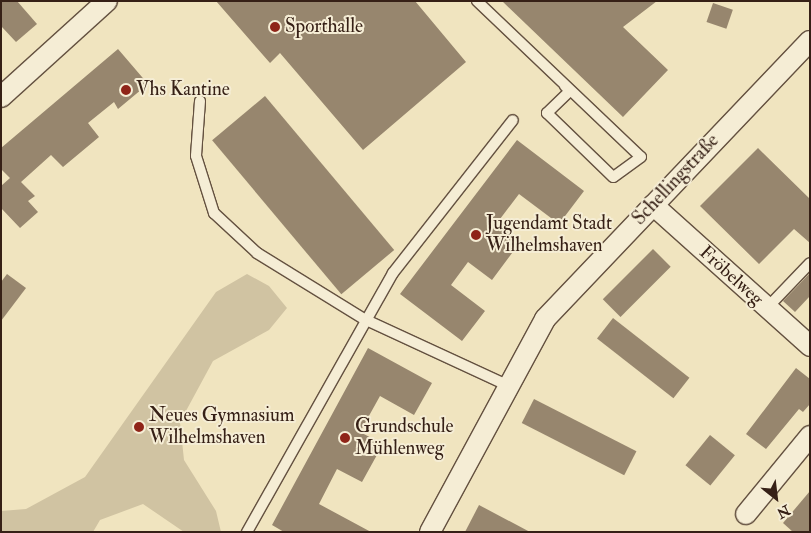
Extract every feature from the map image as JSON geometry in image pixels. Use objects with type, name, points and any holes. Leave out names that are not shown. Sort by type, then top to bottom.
[{"type":"street","points":[[4,88],[107,1]]},
{"type":"street","name":"Schellingstraße","points":[[430,532],[545,319],[810,40]]},
{"type":"street","name":"Fröbelweg","points":[[653,205],[810,346]]},
{"type":"street","points":[[746,514],[810,436]]},
{"type":"lane","points":[[477,1],[641,157],[613,177],[547,113],[570,91],[565,86]]},
{"type":"lane","points":[[200,101],[196,156],[214,213],[257,253],[364,319],[509,386]]},
{"type":"lane","points":[[247,532],[364,319],[393,273],[513,120]]},
{"type":"lane","points":[[767,308],[810,263]]},
{"type":"shaded area","points":[[247,274],[269,286],[287,308],[269,330],[213,361],[180,422],[184,460],[216,511],[221,532],[184,532],[143,504],[100,520],[93,532],[1,532],[1,511],[26,509],[85,477],[216,292]]},
{"type":"building","points":[[1,1],[17,1],[37,24],[16,42],[1,26]]},
{"type":"building","points":[[216,1],[415,1],[466,62],[363,150],[280,53],[270,63]]},
{"type":"building","points":[[502,1],[657,1],[623,27],[668,70],[623,117]]},
{"type":"building","points":[[713,3],[733,10],[726,29],[706,22]]},
{"type":"building","points":[[118,49],[148,84],[118,109],[114,102],[88,123],[99,137],[63,167],[51,155],[21,182],[35,196],[28,201],[38,212],[20,228],[1,208],[1,186],[10,178],[1,169],[1,148]]},
{"type":"building","points":[[265,96],[394,250],[341,294],[212,140]]},
{"type":"building","points":[[517,140],[584,191],[559,224],[519,194],[497,223],[521,241],[492,280],[468,262],[451,285],[485,311],[462,341],[400,294]]},
{"type":"building","points":[[758,148],[810,199],[810,243],[794,229],[759,264],[700,206]]},
{"type":"building","points":[[653,249],[671,267],[620,317],[603,299]]},
{"type":"building","points":[[810,273],[810,296],[795,312],[783,301]]},
{"type":"building","points":[[7,274],[26,288],[1,321],[1,282]]},
{"type":"building","points":[[613,318],[689,378],[673,398],[597,338]]},
{"type":"building","name":"Grundschule Mühlenweg","points":[[368,348],[432,383],[414,415],[380,396],[360,432],[383,444],[362,482],[337,469],[319,504],[371,532],[284,532],[272,525]]},
{"type":"building","points":[[796,368],[810,379],[810,404],[803,412],[799,409],[766,449],[746,434]]},
{"type":"building","points":[[534,399],[636,451],[624,475],[522,423]]},
{"type":"building","points":[[710,435],[735,455],[710,485],[685,465]]},
{"type":"building","points":[[810,491],[810,532],[793,532],[783,523]]},
{"type":"building","points":[[479,505],[530,532],[465,532]]},
{"type":"place","name":"Sporthalle","points":[[275,27]]},
{"type":"place","name":"Vhs Kantine","points":[[126,90]]},
{"type":"place","name":"Jugendamt Stadt Wilhelmshaven","points":[[476,235]]},
{"type":"place","name":"Neues Gymnasium Wilhelmshaven","points":[[139,427]]},
{"type":"place","name":"Grundschule Mühlenweg","points":[[345,438]]}]
